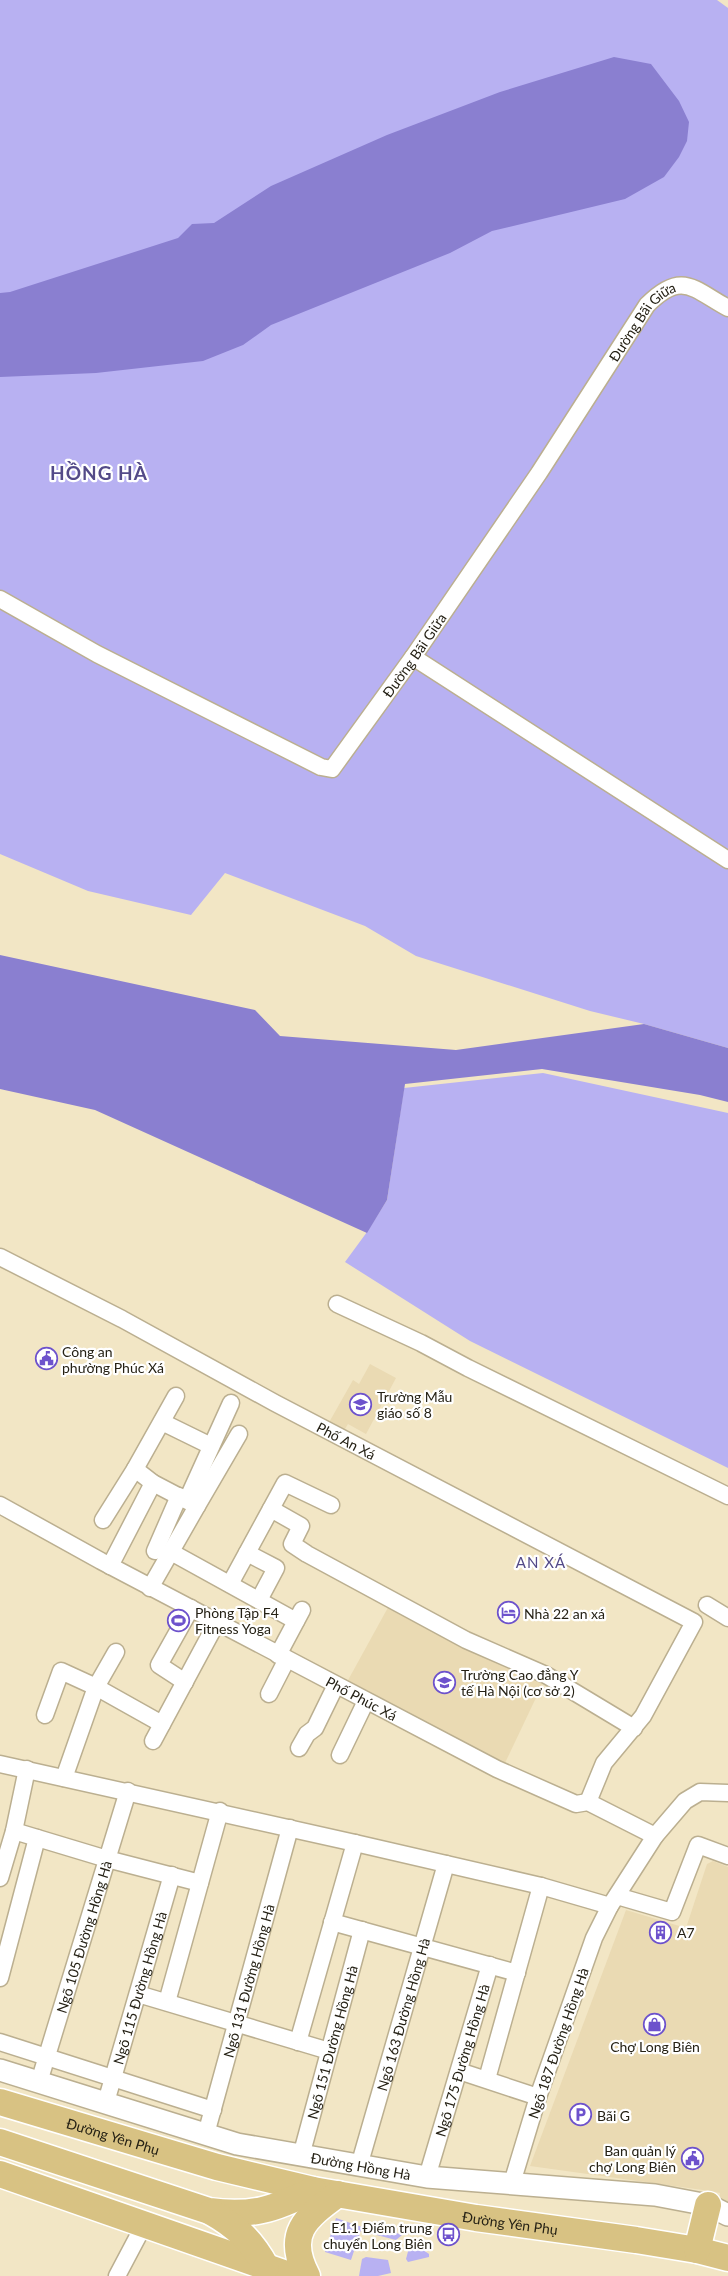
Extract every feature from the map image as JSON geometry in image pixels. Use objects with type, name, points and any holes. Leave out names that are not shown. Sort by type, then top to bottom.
[{"type":"main road","name":"Đường Yên Phụ","points":[[0,2102],[217,2167],[326,2192],[476,2218],[711,2254]]},
{"type":"main road","points":[[0,2142],[209,2210],[231,2214],[251,2213],[326,2192]]},
{"type":"main road","points":[[0,2174],[145,2223],[292,2276]]},
{"type":"main road","points":[[307,2276],[298,2258],[298,2238],[307,2219],[326,2192]]},
{"type":"main road","points":[[209,2210],[241,2231],[258,2252],[266,2267]]},
{"type":"main road","points":[[711,2254],[718,2210]]},
{"type":"street","name":"Đường Bãi Giữa","points":[[0,599],[97,654],[321,768],[332,769],[413,657],[577,415],[647,305],[661,291],[674,286],[695,287],[728,308]]},
{"type":"street","points":[[413,657],[728,860]]},
{"type":"street","name":"Phố An Xá","points":[[0,1257],[122,1319],[275,1403],[694,1622],[643,1716],[634,1728]]},
{"type":"street","points":[[337,1304],[421,1343],[728,1496]]},
{"type":"street","points":[[103,1520],[135,1469],[176,1396]]},
{"type":"street","points":[[150,1588],[163,1551],[188,1501],[231,1403]]},
{"type":"street","points":[[162,1422],[211,1446]]},
{"type":"street","points":[[188,1501],[240,1434]]},
{"type":"street","points":[[135,1469],[152,1483],[188,1501]]},
{"type":"street","points":[[110,1566],[152,1483]]},
{"type":"street","points":[[230,1584],[285,1483],[332,1505]]},
{"type":"street","name":"Phố Phúc Xá","points":[[0,1505],[150,1588],[506,1773],[576,1804],[588,1802],[655,1836]]},
{"type":"street","points":[[271,1509],[301,1526],[292,1544],[307,1554],[466,1640],[546,1675],[634,1728],[604,1763],[588,1802]]},
{"type":"street","points":[[163,1551],[259,1600],[299,1615],[269,1694]]},
{"type":"street","points":[[247,1553],[276,1568],[259,1600]]},
{"type":"street","points":[[706,1605],[728,1618]]},
{"type":"street","points":[[185,1682],[159,1664],[191,1608]]},
{"type":"street","points":[[153,1741],[217,1622]]},
{"type":"street","points":[[64,1778],[96,1687],[116,1652]]},
{"type":"street","points":[[45,1716],[61,1671],[96,1687],[162,1724]]},
{"type":"street","points":[[299,1748],[307,1734],[315,1728],[336,1685]]},
{"type":"street","points":[[340,1755],[366,1701]]},
{"type":"street","points":[[0,1764],[220,1812],[541,1886],[672,1912],[698,1845],[728,1856]]},
{"type":"street","points":[[0,1878],[14,1831],[27,1769]]},
{"type":"street","name":"Ngõ 105 Đường Hồng Hà","points":[[39,2082],[128,1792]]},
{"type":"street","points":[[614,1901],[655,1836],[685,1801],[700,1792],[728,1793]]},
{"type":"street","points":[[167,2002],[220,1812]]},
{"type":"street","name":"Ngõ 131 Đường Hồng Hà","points":[[206,2134],[290,1828]]},
{"type":"street","points":[[14,1831],[107,1859],[200,1883]]},
{"type":"street","points":[[0,1978],[3,1954],[37,1838]]},
{"type":"street","points":[[298,2042],[355,1843]]},
{"type":"street","name":"Ngõ 163 Đường Hồng Hà","points":[[359,2166],[446,1864]]},
{"type":"street","name":"Ngõ 115 Đường Hồng Hà","points":[[106,2102],[172,1875]]},
{"type":"street","points":[[487,2079],[541,1886]]},
{"type":"street","name":"Ngõ 187 Đường Hồng Hà","points":[[512,2183],[538,2097],[594,1938],[614,1901]]},
{"type":"street","points":[[332,1922],[517,1973]]},
{"type":"street","name":"Ngõ 151 Đường Hồng Hà","points":[[301,2156],[362,1930]]},
{"type":"street","name":"Ngõ 175 Đường Hồng Hà","points":[[427,2178],[432,2155],[490,1965]]},
{"type":"street","points":[[138,1994],[329,2051]]},
{"type":"street","points":[[0,2042],[213,2110]]},
{"type":"street","name":"Đường Hồng Hà","points":[[0,2070],[237,2144],[427,2178],[655,2195],[718,2210]]},
{"type":"street","points":[[459,2071],[538,2097]]},
{"type":"street","points":[[117,2276],[145,2223]]},
{"type":"shaded area","points":[[0,0],[717,0],[728,8],[728,1048],[590,1011],[416,956],[365,926],[225,873],[191,915],[88,891],[0,854]]},
{"type":"shaded area","points":[[614,57],[651,64],[679,101],[689,122],[687,141],[679,157],[664,177],[625,199],[492,231],[450,253],[271,325],[243,345],[203,361],[96,373],[0,377],[0,293],[10,292],[178,238],[192,224],[214,223],[271,186],[387,135],[500,92]]},
{"type":"shaded area","points":[[0,955],[255,1010],[280,1036],[456,1050],[644,1024],[728,1048],[728,1102],[700,1095],[542,1069],[405,1084],[387,1200],[367,1233],[95,1110],[0,1089]]},
{"type":"shaded area","points":[[543,1073],[728,1113],[728,1468],[470,1341],[345,1262],[387,1200],[404,1088]]},
{"type":"shaded area","name":"Trường Mẫu giáo số 8","points":[[370,1364],[396,1378],[366,1434],[348,1424],[342,1434],[327,1426],[353,1380],[359,1384]]},
{"type":"shaded area","name":"Trường Cao đẳng Y tế Hà Nội (cơ sở 2)","points":[[391,1602],[543,1683],[505,1763],[475,1750],[347,1682]]},
{"type":"shaded area","name":"Chợ Long Biên","points":[[713,1861],[728,1867],[728,2204],[719,2202],[720,2193],[710,2191],[530,2166],[626,1910],[686,1928],[707,1864]]},
{"type":"shaded area","points":[[336,2218],[362,2227],[351,2260],[325,2252]]},
{"type":"shaded area","points":[[373,2224],[402,2235],[396,2240],[369,2233]]},
{"type":"shaded area","points":[[413,2243],[429,2254],[429,2257],[408,2262],[406,2259],[410,2244]]},
{"type":"shaded area","points":[[366,2257],[388,2260],[391,2273],[378,2276],[359,2276],[362,2259]]},
{"type":"place","name":"Công an phường Phúc Xá","points":[[46,1359]]},
{"type":"place","name":"Trường Mẫu giáo số 8","points":[[361,1404]]},
{"type":"place","name":"Nhà 22 an xá","points":[[508,1613]]},
{"type":"place","name":"Phòng Tập F4 Fitness Yoga","points":[[179,1620]]},
{"type":"place","name":"Trường Cao đẳng Y tế Hà Nội (cơ sở 2)","points":[[445,1682]]},
{"type":"place","name":"A7","points":[[661,1932]]},
{"type":"place","name":"Chợ Long Biên","points":[[655,2024]]},
{"type":"place","name":"Bãi G","points":[[581,2115]]},
{"type":"place","name":"Ban quản lý chợ Long Biên","points":[[692,2158]]},
{"type":"place","name":"E1.1 Điểm trung chuyển Long Biên","points":[[448,2235]]},
{"type":"district","name":"HỒNG HÀ","points":[[99,472]]},
{"type":"district","name":"AN XÁ","points":[[541,1562]]}]
